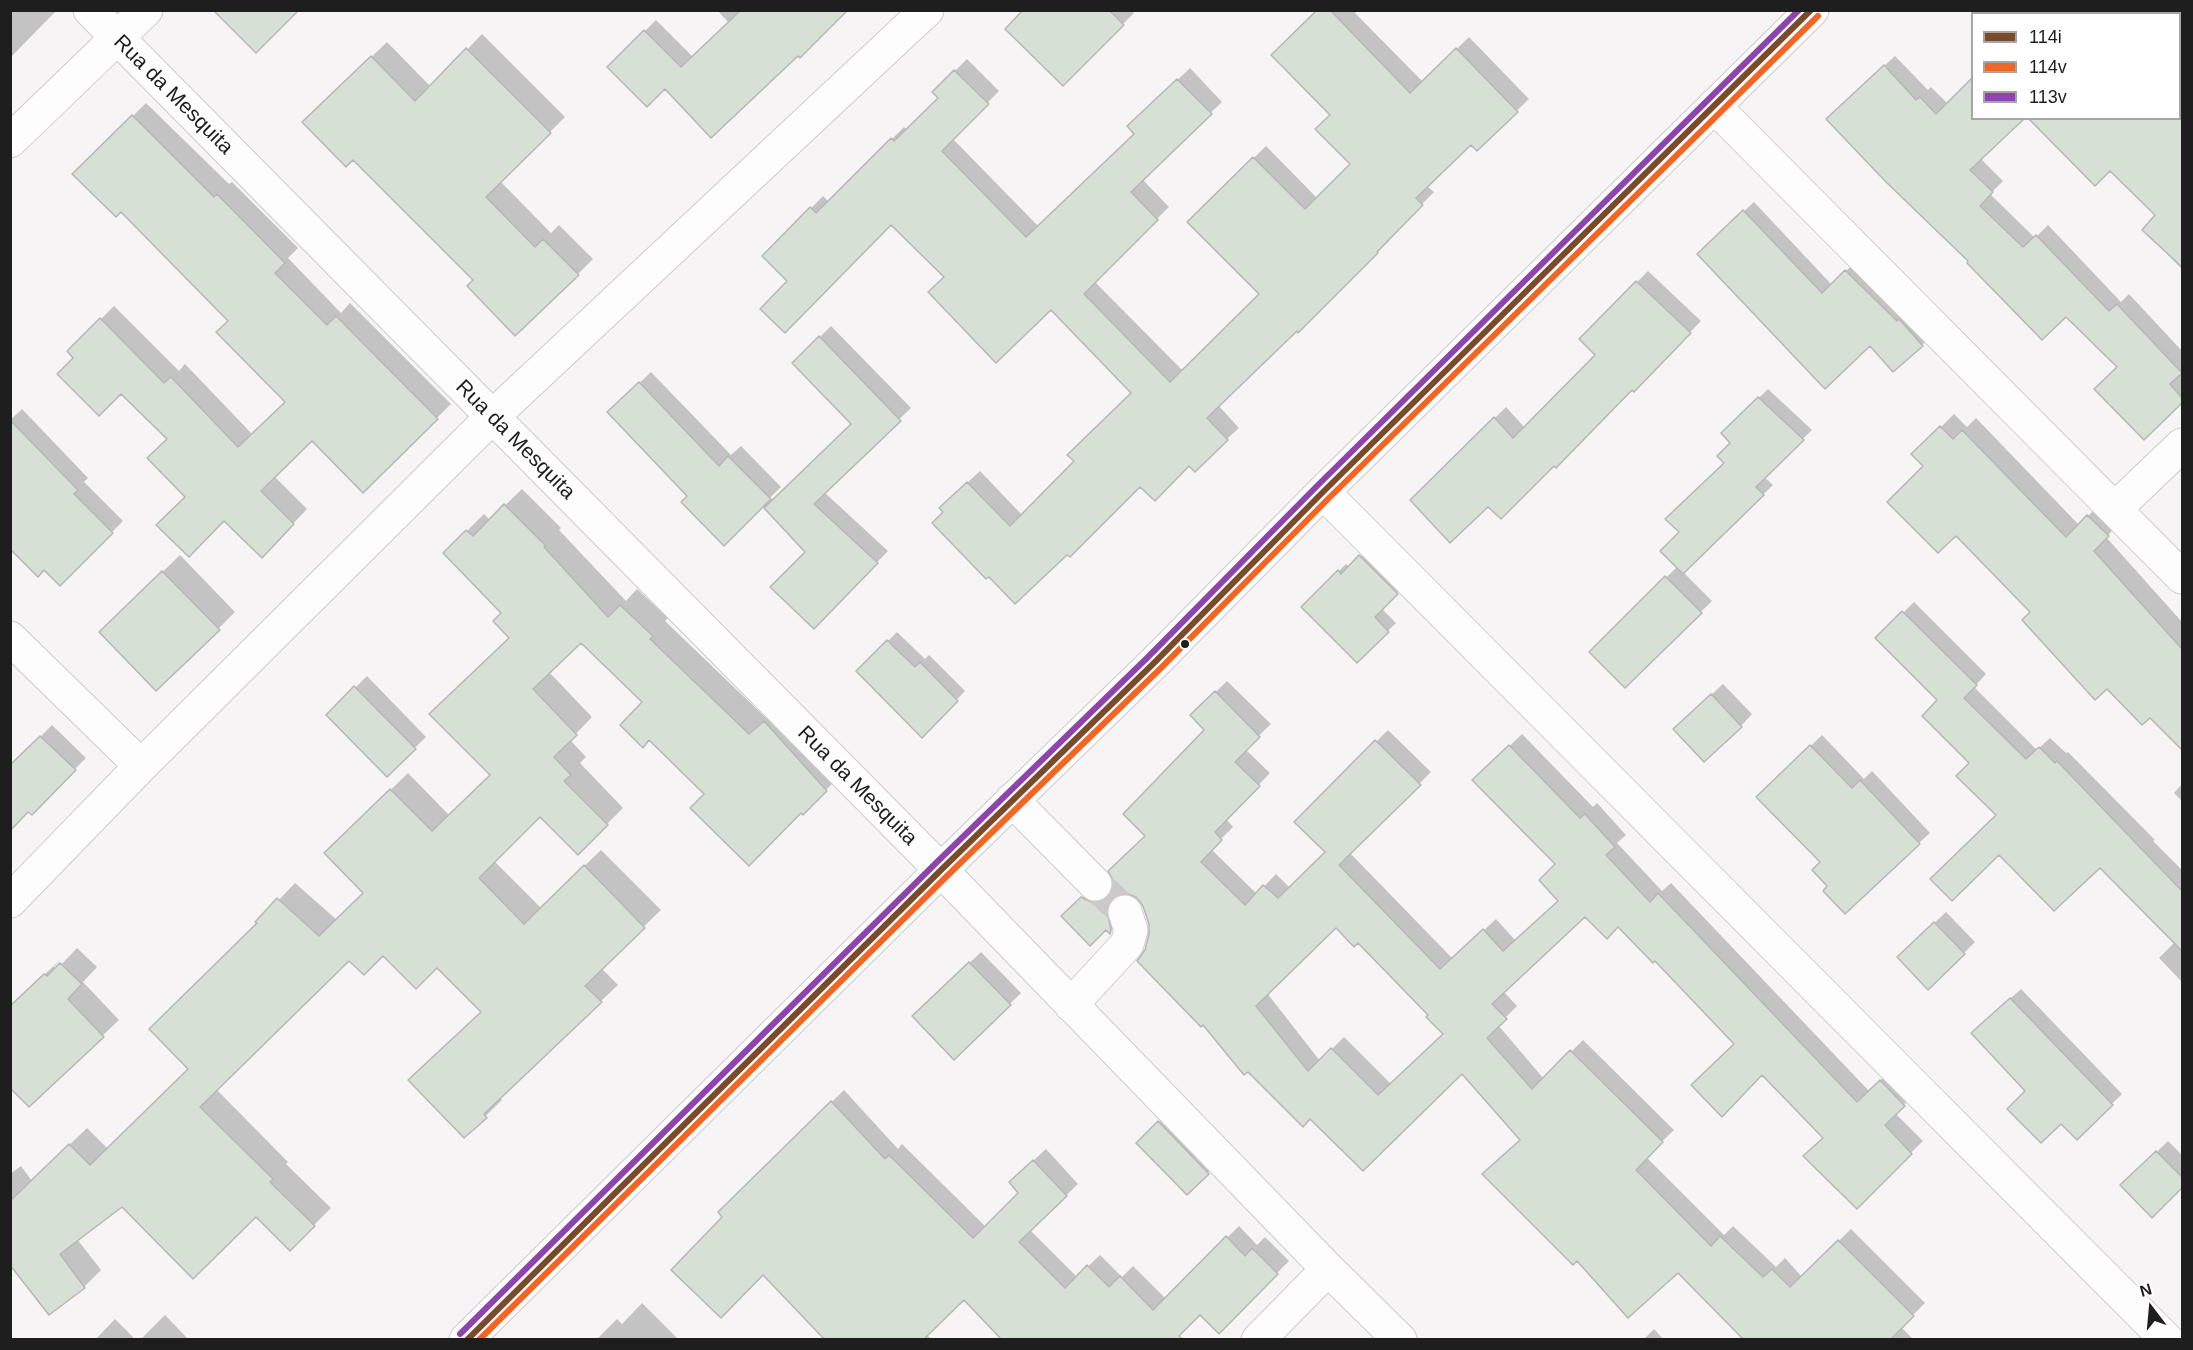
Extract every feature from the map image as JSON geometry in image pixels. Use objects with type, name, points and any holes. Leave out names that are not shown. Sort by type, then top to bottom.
[{"type":"street","name":"Rua da Mesquita","points":[[90,10],[940,870],[1400,1340]]},
{"type":"street","points":[[10,141],[146,10]]},
{"type":"street","points":[[10,901],[141,766],[492,417],[927,10]]},
{"type":"street","points":[[466,1340],[940,870],[1155,662],[1323,492],[1812,10]]},
{"type":"street","points":[[1714,106],[2116,508],[2182,577]]},
{"type":"street","points":[[2116,508],[2182,445]]},
{"type":"street","points":[[1323,492],[2167,1340]]},
{"type":"street","points":[[10,638],[141,766]]},
{"type":"street","points":[[1012,800],[1095,884]]},
{"type":"street","points":[[1071,1005],[1127,944],[1131,930],[1125,912]]},
{"type":"street","points":[[1258,1340],[1328,1269]]},
{"type":"building","points":[[213,10],[299,10],[256,53]]},
{"type":"building","points":[[741,10],[848,10],[800,58],[798,56],[711,138],[665,89],[647,107],[607,67],[644,30],[681,67]]},
{"type":"building","points":[[1023,10],[1109,10],[1124,25],[1063,86],[1005,29]]},
{"type":"building","points":[[1317,10],[1330,10],[1410,93],[1456,48],[1518,112],[1477,151],[1471,145],[1416,198],[1423,205],[1378,253],[1298,333],[1297,331],[1207,418],[1228,440],[1195,472],[1189,466],[1155,501],[1140,487],[1070,557],[1067,555],[1015,604],[989,577],[986,579],[932,523],[943,512],[939,508],[967,482],[1010,526],[1074,461],[1067,455],[1131,393],[1051,310],[996,363],[928,292],[944,277],[891,225],[785,333],[760,309],[787,281],[762,256],[810,207],[816,213],[891,138],[894,141],[938,98],[932,92],[954,70],[989,104],[942,151],[1026,237],[1134,134],[1127,126],[1177,79],[1212,114],[1131,192],[1158,220],[1084,294],[1170,382],[1259,294],[1187,222],[1253,157],[1305,209],[1350,164],[1315,129],[1330,115],[1271,55]]},
{"type":"building","points":[[466,48],[551,133],[486,197],[535,247],[543,239],[579,275],[515,336],[467,286],[473,280],[353,160],[346,167],[302,122],[371,56],[415,101]]},
{"type":"building","points":[[1884,65],[1916,100],[1920,97],[1936,114],[1971,79],[1971,120],[2023,120],[1970,170],[1993,192],[1980,206],[2023,247],[2036,235],[2109,311],[2117,304],[2182,373],[2170,384],[2182,398],[2182,403],[2144,440],[2094,389],[2117,367],[2066,317],[2042,340],[1967,263],[1968,261],[1886,182],[1826,119]]},
{"type":"building","points":[[132,115],[214,197],[217,194],[285,263],[275,273],[327,325],[336,316],[438,419],[363,493],[312,441],[261,491],[294,524],[262,558],[224,521],[189,557],[156,525],[185,497],[147,458],[167,439],[121,394],[99,416],[57,374],[73,358],[67,351],[100,318],[164,383],[171,377],[238,447],[285,402],[216,332],[228,321],[121,212],[116,217],[72,174]]},
{"type":"building","points":[[2182,118],[2182,267],[2142,230],[2155,215],[2110,171],[2095,186],[2030,120],[2181,120]]},
{"type":"building","points":[[1743,210],[1822,293],[1845,270],[1897,321],[1899,319],[1923,346],[1893,372],[1870,346],[1825,389],[1697,254]]},
{"type":"building","points":[[1636,281],[1691,333],[1634,392],[1632,390],[1556,468],[1554,466],[1501,519],[1488,507],[1450,543],[1410,500],[1494,417],[1513,438],[1595,355],[1579,339]]},
{"type":"building","points":[[819,336],[901,421],[814,504],[878,563],[814,629],[770,587],[805,552],[764,508],[851,424],[792,363]]},
{"type":"building","points":[[639,382],[719,466],[728,456],[771,499],[724,546],[681,502],[687,496],[607,412]]},
{"type":"building","points":[[1758,397],[1804,440],[1756,487],[1764,495],[1683,574],[1660,551],[1679,532],[1665,519],[1724,463],[1717,456],[1730,443],[1721,433]]},
{"type":"building","points":[[10,420],[78,490],[74,494],[113,533],[60,586],[44,570],[38,577],[10,549]]},
{"type":"building","points":[[1940,426],[1953,439],[1962,430],[2066,537],[2087,515],[2109,536],[2094,551],[2182,649],[2182,750],[2150,718],[2142,725],[2107,689],[2095,700],[2022,620],[2030,612],[1956,536],[1938,553],[1887,502],[1923,466],[1911,454]]},
{"type":"building","points":[[504,504],[546,546],[544,547],[608,617],[620,605],[653,636],[650,639],[749,734],[764,721],[827,791],[803,815],[801,813],[749,866],[690,808],[704,794],[649,740],[643,748],[620,725],[642,702],[581,643],[533,689],[577,735],[554,757],[571,775],[564,781],[608,825],[578,855],[540,817],[479,878],[524,924],[584,865],[645,928],[585,986],[602,1002],[484,1114],[487,1118],[464,1138],[408,1080],[481,1012],[437,968],[416,989],[383,956],[364,975],[349,961],[200,1107],[273,1179],[270,1182],[315,1226],[290,1251],[256,1217],[193,1279],[122,1207],[60,1254],[85,1288],[49,1315],[10,1265],[10,1201],[69,1144],[90,1165],[188,1069],[149,1029],[257,923],[255,922],[277,898],[319,936],[363,893],[324,853],[390,789],[432,831],[490,775],[429,714],[509,638],[493,621],[501,613],[443,553],[466,530],[473,536]]},
{"type":"building","points":[[1359,555],[1398,594],[1375,617],[1389,632],[1357,663],[1301,607],[1338,570],[1341,574]]},
{"type":"building","points":[[162,571],[220,630],[156,691],[99,632]]},
{"type":"building","points":[[1665,576],[1702,613],[1625,688],[1589,652]]},
{"type":"building","points":[[1902,611],[1977,685],[1964,698],[2026,759],[2039,747],[2055,763],[2057,761],[2182,891],[2182,951],[2100,868],[2054,911],[1999,855],[1952,901],[1930,879],[1996,815],[1956,776],[1969,763],[1922,716],[1937,700],[1875,638]]},
{"type":"building","points":[[887,640],[915,667],[920,662],[958,701],[922,738],[856,671]]},
{"type":"building","points":[[354,686],[416,749],[387,777],[326,715]]},
{"type":"building","points":[[1215,691],[1260,737],[1235,762],[1260,786],[1215,832],[1222,840],[1201,862],[1245,905],[1263,885],[1278,898],[1325,852],[1294,822],[1375,740],[1421,785],[1339,865],[1440,969],[1483,929],[1503,951],[1558,901],[1539,880],[1555,864],[1472,780],[1509,745],[1580,818],[1585,814],[1615,847],[1606,855],[1650,902],[1658,893],[1857,1102],[1880,1080],[1905,1106],[1885,1125],[1912,1154],[1857,1209],[1803,1156],[1823,1138],[1762,1075],[1722,1117],[1691,1085],[1734,1044],[1655,961],[1653,963],[1618,927],[1607,939],[1585,917],[1492,1004],[1507,1019],[1487,1038],[1532,1089],[1570,1050],[1663,1142],[1636,1170],[1711,1246],[1720,1236],[1763,1277],[1772,1269],[1790,1287],[1838,1240],[1914,1316],[1890,1340],[1744,1340],[1678,1273],[1628,1318],[1577,1261],[1573,1265],[1482,1174],[1520,1140],[1462,1074],[1363,1171],[1310,1119],[1303,1127],[1248,1072],[1244,1075],[1203,1025],[1201,1027],[1137,961],[1145,950],[1149,924],[1143,906],[1137,898],[1129,894],[1120,894],[1111,899],[1107,909],[1110,934],[1106,930],[1090,946],[1061,916],[1081,897],[1091,902],[1100,902],[1109,897],[1113,888],[1113,880],[1108,871],[1145,836],[1123,814],[1204,730],[1190,715]],"holes":[[[1336,928],[1354,947],[1358,943],[1428,1015],[1426,1017],[1443,1034],[1378,1095],[1331,1048],[1308,1071],[1256,1006]]]},
{"type":"building","points":[[1711,694],[1742,727],[1704,762],[1673,729]]},
{"type":"building","points":[[40,736],[76,770],[32,815],[28,812],[10,831],[10,765]]},
{"type":"building","points":[[1810,745],[1852,788],[1860,780],[1920,844],[1845,914],[1823,891],[1827,886],[1812,870],[1820,862],[1756,797]]},
{"type":"building","points":[[1934,922],[1965,954],[1928,990],[1897,957]]},
{"type":"building","points":[[969,962],[1011,1005],[954,1060],[912,1016]]},
{"type":"building","points":[[60,963],[82,984],[68,999],[104,1037],[29,1107],[10,1088],[10,1006],[44,974],[47,976]]},
{"type":"building","points":[[2010,998],[2113,1105],[2077,1140],[2061,1124],[2041,1143],[2007,1109],[2025,1091],[1971,1033]]},
{"type":"building","points":[[831,1101],[885,1159],[889,1155],[973,1238],[1018,1193],[1009,1182],[1033,1160],[1067,1196],[1019,1242],[1065,1288],[1087,1265],[1109,1287],[1120,1276],[1153,1310],[1226,1236],[1245,1256],[1252,1248],[1278,1274],[1219,1334],[1200,1315],[1179,1336],[1183,1340],[1002,1340],[964,1300],[923,1340],[825,1340],[763,1275],[721,1318],[671,1270],[722,1217],[718,1212]]},
{"type":"building","points":[[1158,1121],[1209,1174],[1187,1195],[1136,1143]]},
{"type":"building","points":[[2156,1151],[2182,1177],[2182,1188],[2152,1218],[2120,1185]]},
{"type":"tunnel","points":[[1095,884],[1125,912]]},
{"type":"transit line","name":"113v","points":[[460,1334],[935,864],[1149,656],[1317,486],[1799,10]]},
{"type":"transit line","name":"114i","points":[[467,1340],[941,870],[1155,662],[1323,492],[1811,10]]},
{"type":"transit line","name":"114v","points":[[479,1340],[1818,16]]}]
